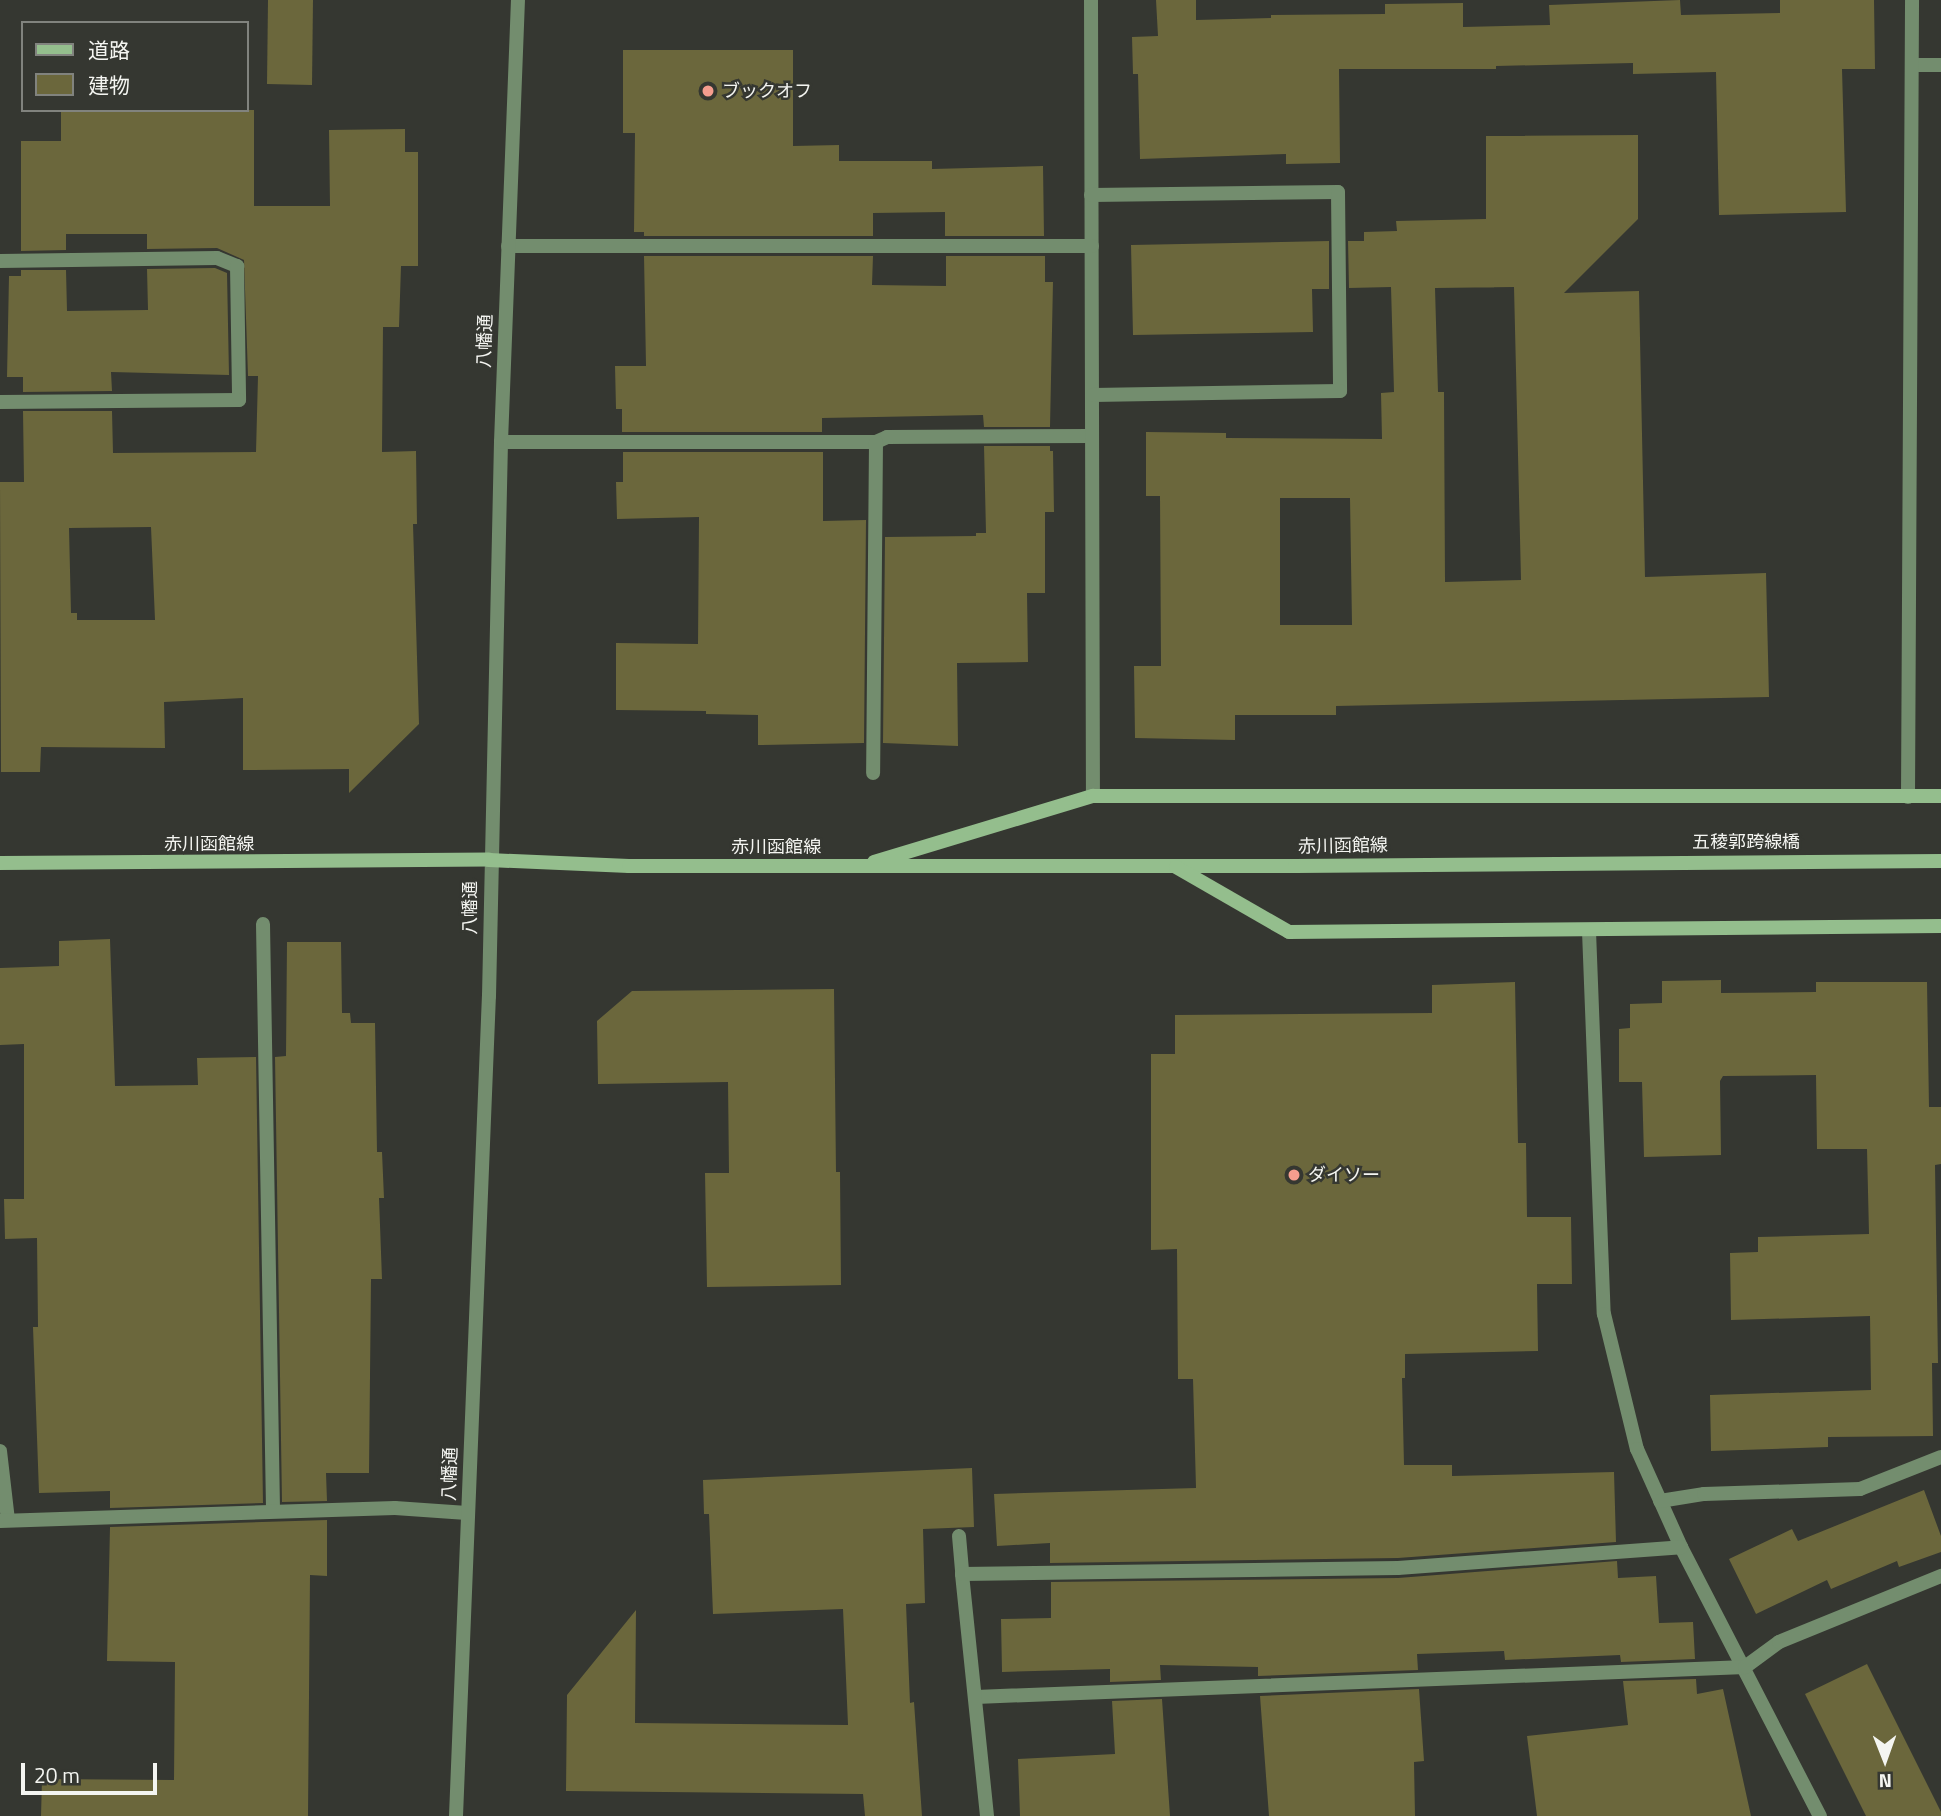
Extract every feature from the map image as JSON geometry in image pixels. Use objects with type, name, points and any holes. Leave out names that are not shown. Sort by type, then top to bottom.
[{"type":"main road","points":[[859,866],[1093,796],[1941,796]]},
{"type":"main road","name":"赤川函館線","points":[[0,863],[489,860],[629,866],[1175,866],[1552,862]]},
{"type":"main road","name":"五稜郭跨線橋","points":[[1552,862],[1941,861]]},
{"type":"main road","points":[[1175,866],[1289,932],[1941,926]]},
{"type":"street","name":"八幡通","points":[[456,1816],[489,996],[489,860],[500,442],[518,0]]},
{"type":"street","points":[[1091,0],[1093,796]]},
{"type":"street","points":[[1909,797],[1912,0]]},
{"type":"street","points":[[1913,65],[1941,65]]},
{"type":"street","points":[[1091,195],[1338,192],[1340,391],[1093,395]]},
{"type":"street","points":[[509,246],[1092,246]]},
{"type":"street","points":[[0,261],[216,258],[237,266],[240,400],[0,402]]},
{"type":"street","points":[[500,442],[876,442],[887,437],[1092,436]]},
{"type":"street","points":[[873,773],[876,442]]},
{"type":"street","points":[[264,924],[273,1511]]},
{"type":"street","points":[[1589,931],[1604,1314],[1637,1449],[1681,1547],[1820,1816]]},
{"type":"street","points":[[0,1451],[4,1520],[395,1508],[467,1513]]},
{"type":"street","points":[[1660,1501],[1704,1494],[1860,1489],[1941,1457]]},
{"type":"street","points":[[959,1536],[970,1672],[976,1697],[987,1816]]},
{"type":"street","points":[[962,1574],[1398,1568],[1681,1547]]},
{"type":"street","points":[[976,1697],[1745,1667],[1779,1642],[1941,1576]]},
{"type":"building","points":[[268,0],[313,0],[312,85],[267,84]]},
{"type":"building","points":[[1156,0],[1196,0],[1196,20],[1271,18],[1271,15],[1385,14],[1385,4],[1463,3],[1463,27],[1550,25],[1549,5],[1680,0],[1681,15],[1780,13],[1780,0],[1874,0],[1875,69],[1842,69],[1846,212],[1719,215],[1716,72],[1633,74],[1633,63],[1496,66],[1496,69],[1339,69],[1340,163],[1286,164],[1286,154],[1140,159],[1138,74],[1133,74],[1132,37],[1158,36]]},
{"type":"building","points":[[623,50],[793,50],[793,146],[839,145],[839,161],[932,161],[932,169],[1043,166],[1044,236],[945,236],[945,212],[873,213],[873,236],[644,236],[644,232],[634,232],[635,133],[623,133]]},
{"type":"building","points":[[254,110],[254,206],[330,206],[329,130],[405,129],[405,152],[418,152],[418,266],[401,266],[399,327],[383,327],[382,452],[416,451],[417,524],[413,524],[419,724],[349,793],[349,769],[243,770],[243,698],[164,702],[165,748],[41,747],[40,772],[1,772],[0,482],[24,482],[23,411],[112,411],[113,453],[256,452],[258,376],[248,376],[244,260],[217,248],[147,249],[147,234],[66,234],[66,250],[21,251],[21,141],[61,141],[61,112]],"holes":[[[151,527],[155,620],[77,620],[77,613],[71,613],[69,528]]]},
{"type":"building","points":[[1638,135],[1638,219],[1564,293],[1639,291],[1645,577],[1766,573],[1769,697],[1336,706],[1336,715],[1235,715],[1235,740],[1135,738],[1134,666],[1161,666],[1160,496],[1146,496],[1146,432],[1226,433],[1226,438],[1382,439],[1381,393],[1394,392],[1391,287],[1349,288],[1348,241],[1364,241],[1364,232],[1397,231],[1396,221],[1486,219],[1486,136]],"holes":[[[1514,287],[1521,580],[1445,582],[1444,392],[1438,392],[1435,288]],[[1280,498],[1350,498],[1352,625],[1280,625]]]},
{"type":"building","points":[[1329,241],[1329,289],[1312,289],[1313,332],[1133,335],[1131,245]]},
{"type":"building","points":[[644,256],[873,256],[872,285],[946,286],[946,256],[1045,256],[1045,282],[1053,282],[1050,427],[984,427],[983,415],[822,418],[822,432],[622,432],[622,409],[616,409],[615,366],[646,366]]},
{"type":"building","points":[[215,268],[227,273],[229,375],[111,372],[112,391],[23,392],[23,377],[7,377],[9,276],[21,276],[21,270],[66,270],[67,311],[148,310],[147,269]]},
{"type":"building","points":[[984,446],[1050,446],[1050,451],[1053,451],[1054,512],[1045,512],[1045,593],[1027,593],[1028,662],[957,663],[958,746],[883,743],[885,537],[976,536],[976,533],[986,533]]},
{"type":"building","points":[[623,452],[823,452],[823,521],[866,520],[864,743],[758,745],[758,715],[706,714],[706,711],[616,710],[616,643],[698,644],[699,517],[617,519],[616,482],[623,482]]},
{"type":"building","points":[[110,939],[115,1086],[198,1085],[197,1058],[256,1057],[263,1503],[110,1508],[110,1491],[39,1493],[33,1327],[38,1327],[37,1238],[5,1239],[4,1199],[24,1199],[24,1044],[0,1045],[0,968],[59,966],[59,941]]},
{"type":"building","points":[[287,942],[341,942],[342,1013],[350,1013],[351,1023],[375,1023],[377,1152],[382,1152],[384,1198],[379,1198],[382,1279],[371,1279],[369,1473],[326,1473],[327,1501],[282,1502],[275,1057],[286,1056]]},
{"type":"building","points":[[1721,980],[1721,993],[1816,992],[1816,982],[1927,982],[1929,1107],[1941,1107],[1941,1164],[1935,1165],[1938,1363],[1932,1363],[1933,1436],[1828,1437],[1828,1447],[1711,1451],[1710,1395],[1871,1390],[1870,1316],[1731,1320],[1730,1253],[1758,1252],[1758,1237],[1869,1234],[1867,1149],[1817,1149],[1816,1075],[1723,1076],[1720,1081],[1721,1155],[1644,1157],[1642,1082],[1619,1082],[1619,1029],[1630,1028],[1630,1004],[1662,1003],[1662,981]]},
{"type":"building","points":[[1515,982],[1518,1143],[1526,1143],[1527,1217],[1571,1217],[1572,1284],[1537,1284],[1538,1351],[1405,1354],[1405,1378],[1402,1378],[1404,1465],[1452,1465],[1452,1476],[1614,1472],[1616,1542],[1398,1558],[1050,1563],[1050,1543],[997,1546],[994,1494],[1196,1488],[1193,1379],[1178,1379],[1177,1249],[1151,1250],[1151,1054],[1175,1054],[1175,1015],[1432,1013],[1432,985]]},
{"type":"building","points":[[834,989],[836,1172],[840,1172],[841,1285],[707,1287],[705,1173],[729,1173],[728,1082],[598,1084],[597,1021],[632,991]]},
{"type":"building","points":[[972,1468],[974,1527],[923,1529],[925,1603],[906,1604],[910,1703],[914,1702],[922,1816],[865,1816],[863,1794],[566,1791],[567,1695],[636,1610],[635,1723],[848,1725],[843,1609],[713,1614],[709,1514],[704,1514],[703,1480]]},
{"type":"building","points":[[1924,1490],[1941,1536],[1941,1552],[1899,1567],[1897,1561],[1831,1589],[1827,1580],[1756,1614],[1729,1559],[1792,1529],[1798,1541]]},
{"type":"building","points":[[327,1520],[327,1576],[310,1575],[308,1816],[41,1816],[42,1779],[174,1780],[175,1662],[107,1661],[110,1527]]},
{"type":"building","points":[[1617,1561],[1618,1578],[1656,1576],[1659,1623],[1693,1622],[1695,1659],[1621,1662],[1620,1655],[1505,1660],[1504,1651],[1417,1654],[1418,1670],[1258,1676],[1258,1667],[1160,1665],[1161,1680],[1110,1682],[1110,1669],[1002,1672],[1001,1619],[1051,1618],[1051,1582],[1398,1578]]},
{"type":"building","points":[[1867,1664],[1941,1816],[1866,1816],[1805,1694]]},
{"type":"building","points":[[1696,1679],[1697,1694],[1723,1689],[1751,1816],[1537,1816],[1527,1736],[1628,1725],[1623,1681]]},
{"type":"building","points":[[1419,1689],[1424,1761],[1414,1762],[1415,1816],[1269,1816],[1260,1696]]},
{"type":"building","points":[[1162,1699],[1170,1816],[1020,1816],[1018,1759],[1115,1754],[1112,1701]]},
{"type":"place","name":"ブックオフ","points":[[708,91]]},
{"type":"place","name":"ダイソー","points":[[1294,1175]]}]
